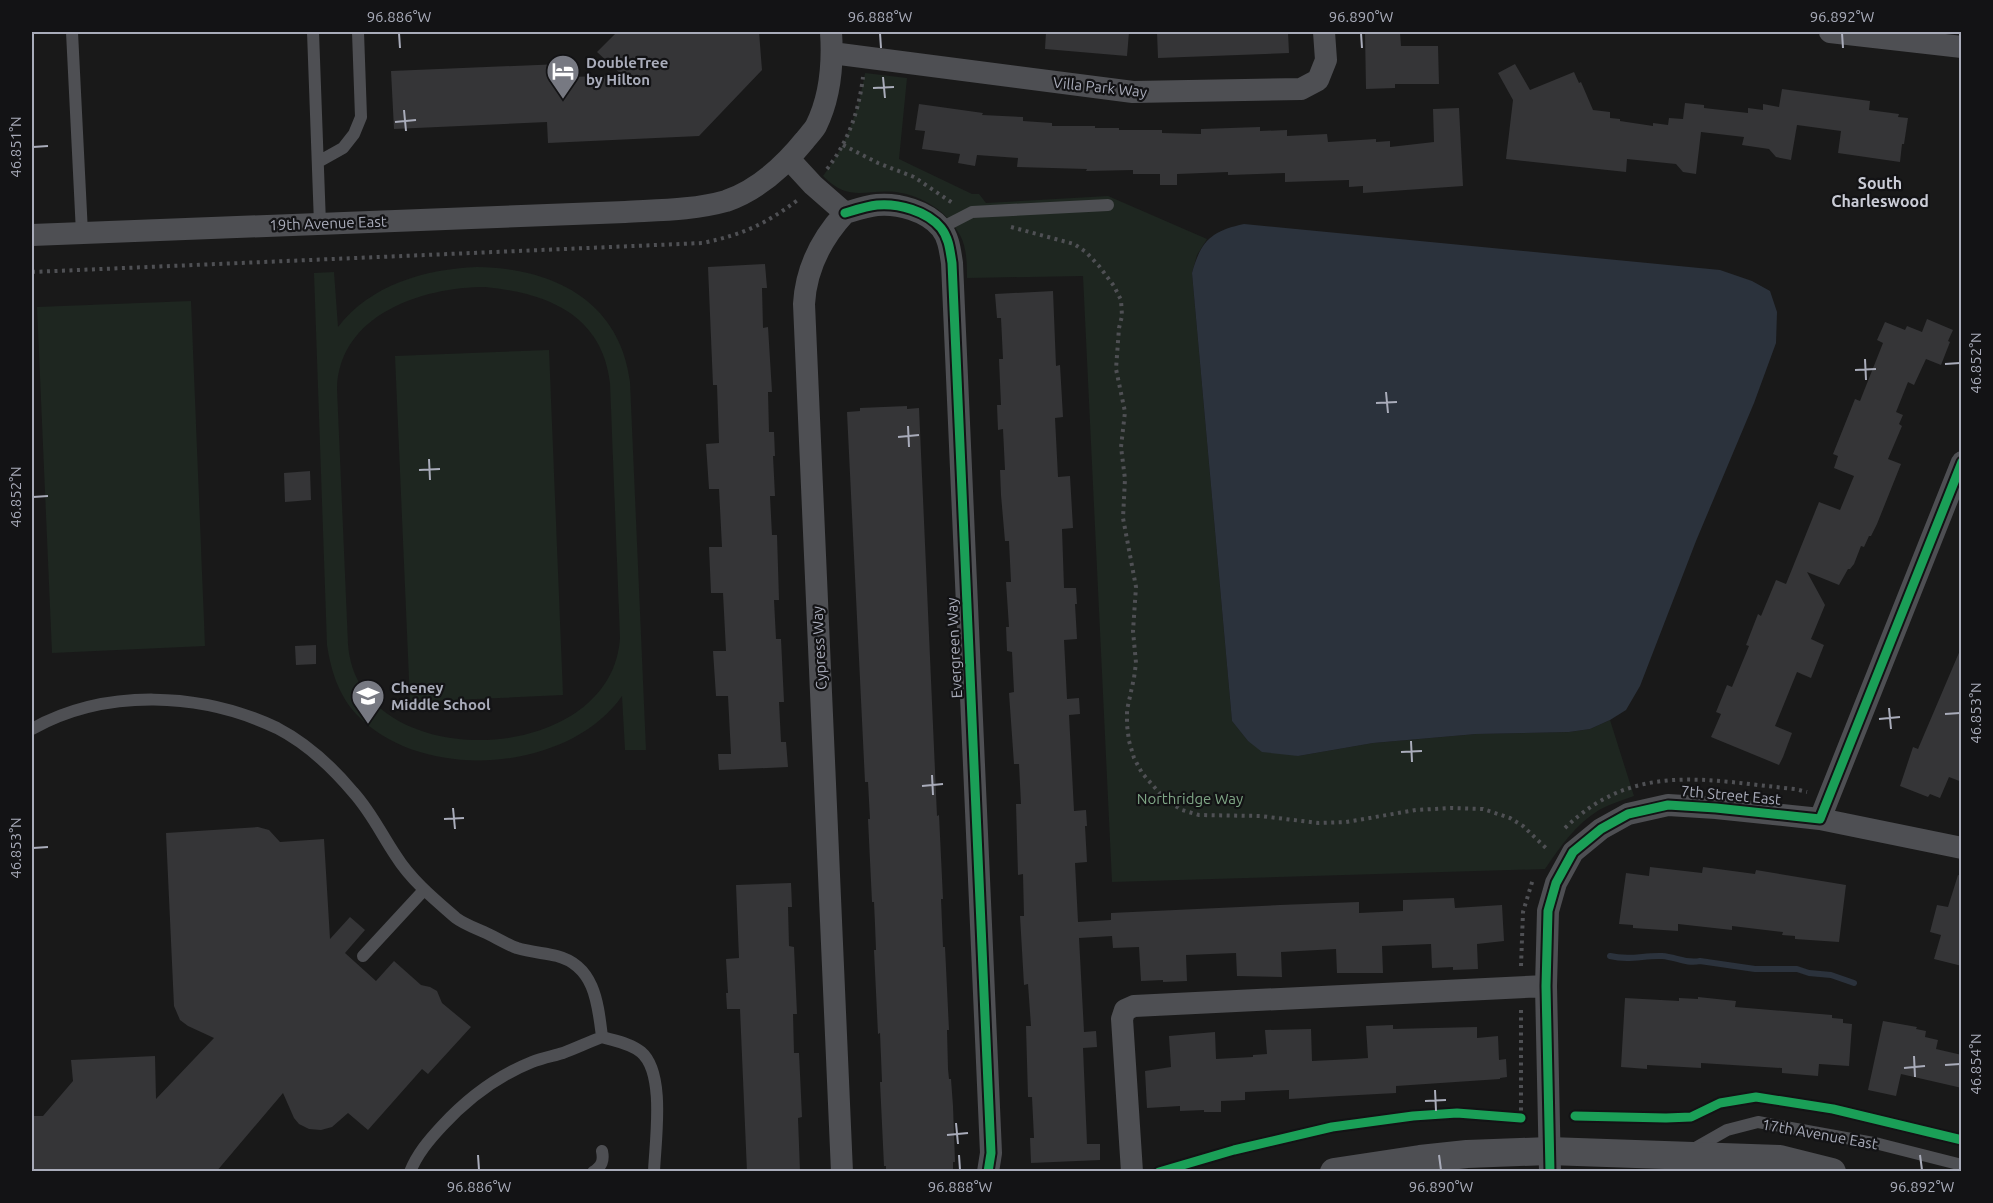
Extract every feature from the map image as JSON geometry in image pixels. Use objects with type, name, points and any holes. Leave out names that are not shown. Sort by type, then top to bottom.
[{"type":"street","name":"Villa Park Way","points":[[831,42],[1133,92],[1301,89],[1318,80],[1326,60],[1324,32]]},
{"type":"street","points":[[1830,32],[1962,47]]},
{"type":"street","name":"19th Avenue East","points":[[32,235],[625,212],[687,208],[726,200],[758,186],[789,159],[816,127],[827,92],[831,42]]},
{"type":"street","points":[[789,159],[813,185],[845,213],[877,205],[898,206],[918,211],[941,228]]},
{"type":"street","name":"Cypress Way","points":[[842,1172],[804,304],[805,285],[812,263],[834,225],[845,213]]},
{"type":"street","name":"Evergreen Way","points":[[941,228],[948,242],[952,275],[991,1141],[988,1172]]},
{"type":"street","points":[[1820,819],[1962,462]]},
{"type":"street","name":"7th Street East","points":[[1550,1161],[1546,986],[1548,911],[1556,883],[1574,852],[1601,829],[1628,814],[1668,805],[1820,819],[1962,848]]},
{"type":"street","points":[[1132,1172],[1122,1019],[1125,1010],[1134,1006],[1546,986]]},
{"type":"street","points":[[1334,1172],[1413,1165],[1467,1154],[1550,1161],[1689,1163],[1780,1159],[1832,1172]]},
{"type":"lane","points":[[72,32],[82,233]]},
{"type":"lane","points":[[313,32],[320,224]]},
{"type":"lane","points":[[318,162],[343,148],[354,134],[361,117],[358,32]]},
{"type":"lane","points":[[941,228],[972,212],[1108,205]]},
{"type":"lane","points":[[32,729],[79,709],[108,702],[136,700],[180,701],[250,717],[278,729],[305,746],[328,765],[354,792],[371,814],[396,857],[424,890],[459,921],[516,948],[559,957],[575,964],[585,973],[593,988],[602,1037]]},
{"type":"lane","points":[[363,956],[424,890]]},
{"type":"lane","points":[[410,1172],[417,1156],[430,1138],[459,1108],[479,1092],[532,1062],[566,1052],[602,1037],[629,1045],[642,1053],[650,1065],[656,1085],[657,1102],[654,1172]]},
{"type":"lane","name":"17th Avenue East","points":[[1689,1163],[1726,1130],[1758,1122],[1879,1144],[1962,1165]]},
{"type":"lane","points":[[593,1172],[600,1167],[603,1160],[602,1151]]},
{"type":"path","points":[[843,145],[878,163],[914,177],[959,207],[972,212]]},
{"type":"path","points":[[1006,226],[1074,244],[1086,252],[1099,266],[1121,300],[1122,316],[1116,369],[1125,412],[1121,447],[1125,478],[1123,518],[1136,587],[1133,631],[1136,663],[1127,710],[1127,726],[1134,758],[1156,789],[1167,801],[1182,810],[1199,815],[1260,816],[1319,823],[1346,822],[1416,810],[1483,809],[1510,818],[1523,826],[1548,850]]},
{"type":"path","points":[[1627,788],[1645,783],[1686,779],[1795,789],[1828,798]]},
{"type":"path","points":[[1510,1117],[1521,1118]]},
{"type":"green space","name":"Northridge Way","points":[[865,73],[907,78],[899,159],[972,194],[979,194],[986,203],[1108,196],[1207,239],[1197,255],[1192,273],[1232,721],[1248,741],[1298,756],[1373,743],[1476,734],[1569,732],[1590,729],[1610,720],[1634,796],[1599,810],[1583,822],[1569,836],[1545,869],[1112,882],[1083,276],[967,278],[966,252],[961,237],[949,220],[934,207],[916,197],[896,192],[849,192],[832,184],[823,176],[845,140],[859,101]]},
{"type":"green space","points":[[457,268],[505,269],[532,274],[556,282],[578,294],[597,310],[613,330],[624,354],[630,382],[646,750],[625,750],[622,696],[598,722],[567,741],[532,754],[494,760],[455,759],[418,752],[385,737],[357,715],[345,700],[337,683],[327,645],[314,273],[334,272],[338,327],[351,312],[382,290],[419,276]],"holes":[[[485,287],[508,290],[549,302],[567,311],[583,324],[596,340],[605,359],[610,383],[620,638],[606,681],[575,713],[533,733],[484,740],[436,735],[393,718],[362,687],[348,644],[337,389],[341,363],[352,341],[368,324],[388,310],[411,299],[461,288]]]},
{"type":"green space","points":[[191,301],[205,646],[52,653],[37,307]]},
{"type":"green space","points":[[549,350],[563,695],[410,702],[395,356]]},
{"type":"shaded area","points":[[1244,224],[1720,270],[1752,281],[1770,291],[1777,312],[1776,343],[1640,686],[1626,710],[1590,729],[1569,732],[1476,734],[1373,743],[1298,756],[1262,752],[1248,741],[1232,721],[1192,273],[1199,252],[1209,239],[1224,230]]},
{"type":"building","name":"DoubleTree by Hilton","points":[[617,32],[759,32],[762,70],[699,136],[548,143],[547,122],[394,129],[391,71],[561,64],[562,89],[573,77],[622,75],[597,52]]},
{"type":"building","points":[[1046,32],[1129,32],[1127,56],[1045,49]]},
{"type":"building","points":[[1157,32],[1288,32],[1289,53],[1158,58]]},
{"type":"building","points":[[1365,32],[1400,32],[1401,46],[1438,46],[1439,84],[1395,84],[1395,88],[1366,89]]},
{"type":"building","points":[[1515,64],[1530,90],[1574,72],[1593,110],[1610,112],[1610,118],[1620,119],[1620,121],[1653,126],[1653,123],[1668,125],[1669,118],[1683,119],[1685,103],[1704,105],[1704,108],[1748,113],[1748,108],[1763,110],[1763,104],[1779,107],[1782,89],[1870,101],[1869,110],[1899,114],[1898,117],[1908,118],[1900,162],[1838,153],[1841,131],[1797,125],[1791,160],[1776,157],[1769,149],[1742,145],[1744,137],[1701,132],[1696,174],[1683,172],[1676,164],[1627,159],[1626,172],[1506,159],[1513,100],[1498,73]]},
{"type":"building","points":[[919,104],[983,113],[982,115],[1023,117],[1023,121],[1052,123],[1052,126],[1095,126],[1095,128],[1119,128],[1119,130],[1162,130],[1162,133],[1201,134],[1201,129],[1260,127],[1260,131],[1287,130],[1287,136],[1327,134],[1328,142],[1376,139],[1376,142],[1390,141],[1390,147],[1434,142],[1433,109],[1459,108],[1463,186],[1363,193],[1363,186],[1349,187],[1349,180],[1285,182],[1285,173],[1228,175],[1228,172],[1177,174],[1177,185],[1160,185],[1160,174],[1133,174],[1133,170],[1086,171],[1087,169],[1017,167],[1018,158],[977,155],[975,166],[958,163],[960,154],[922,149],[925,131],[915,130]]},
{"type":"building","points":[[765,264],[767,288],[762,288],[763,328],[768,327],[772,392],[768,392],[769,432],[774,432],[775,456],[773,456],[775,496],[770,496],[772,535],[777,535],[779,600],[774,600],[776,639],[781,639],[784,702],[779,702],[781,742],[786,742],[788,767],[719,770],[718,754],[731,754],[728,696],[716,696],[713,651],[726,651],[723,593],[711,593],[709,547],[722,547],[719,489],[709,489],[706,444],[719,443],[717,385],[713,385],[708,267]]},
{"type":"building","points":[[1053,291],[1056,366],[1060,365],[1063,417],[1055,418],[1058,477],[1070,476],[1073,528],[1062,529],[1064,588],[1076,588],[1077,604],[1075,604],[1077,639],[1064,640],[1067,699],[1079,698],[1080,714],[1069,715],[1074,811],[1086,810],[1087,826],[1085,826],[1087,862],[1075,863],[1078,922],[1111,920],[1111,913],[1359,902],[1359,913],[1403,911],[1403,900],[1454,898],[1455,908],[1502,905],[1504,941],[1477,944],[1478,969],[1432,968],[1431,944],[1382,946],[1383,973],[1337,973],[1336,949],[1281,952],[1282,977],[1237,976],[1236,953],[1186,955],[1187,981],[1163,982],[1163,980],[1141,981],[1139,947],[1113,948],[1112,936],[1079,938],[1084,1032],[1096,1031],[1097,1047],[1083,1048],[1087,1144],[1100,1144],[1100,1160],[1031,1163],[1030,1138],[1034,1138],[1032,1097],[1028,1097],[1026,1026],[1031,1026],[1028,984],[1024,985],[1020,916],[1024,916],[1023,874],[1018,875],[1016,804],[1021,804],[1019,764],[1014,764],[1009,693],[1014,692],[1012,652],[1007,651],[1006,627],[1009,627],[1006,582],[1011,582],[1009,541],[1005,541],[1001,495],[1000,470],[1005,470],[1003,429],[998,430],[997,405],[1001,405],[999,359],[1003,359],[1001,318],[997,318],[995,294]]},
{"type":"building","points":[[1927,319],[1953,330],[1941,365],[1926,359],[1914,385],[1908,382],[1896,412],[1903,415],[1899,424],[1902,426],[1888,459],[1901,464],[1877,524],[1864,547],[1861,546],[1854,564],[1848,569],[1839,585],[1807,572],[1825,605],[1811,639],[1824,645],[1811,678],[1797,672],[1775,726],[1792,733],[1779,765],[1711,737],[1721,714],[1716,712],[1727,685],[1732,687],[1749,646],[1746,645],[1758,614],[1761,616],[1776,580],[1786,584],[1819,502],[1840,510],[1854,476],[1834,468],[1838,456],[1833,454],[1855,399],[1860,401],[1883,343],[1877,340],[1885,322],[1905,330],[1907,326],[1922,332]]},
{"type":"building","points":[[907,406],[907,409],[919,408],[937,816],[939,815],[943,899],[941,899],[943,947],[945,947],[949,1030],[947,1030],[948,1069],[953,1106],[955,1162],[953,1162],[953,1172],[886,1172],[886,1166],[884,1166],[880,1033],[878,1034],[874,950],[876,950],[874,902],[872,902],[868,819],[870,819],[868,782],[865,782],[847,412],[860,411],[860,408]]},
{"type":"building","points":[[310,471],[311,500],[285,502],[284,473]]},
{"type":"building","points":[[316,645],[316,664],[296,665],[295,646]]},
{"type":"building","points":[[1961,648],[1962,782],[1949,777],[1940,798],[1930,794],[1928,797],[1900,786],[1913,747],[1918,749]]},
{"type":"building","points":[[258,827],[269,830],[280,842],[324,839],[330,939],[350,917],[365,930],[345,953],[376,981],[394,961],[421,985],[437,991],[442,1003],[471,1027],[428,1074],[422,1069],[368,1130],[348,1113],[332,1127],[321,1130],[309,1129],[299,1124],[294,1118],[283,1093],[216,1172],[32,1172],[32,1116],[43,1116],[73,1081],[71,1060],[155,1056],[156,1099],[214,1038],[180,1020],[174,1006],[166,833]]},
{"type":"building","points":[[1650,867],[1702,873],[1703,867],[1755,874],[1756,870],[1846,885],[1839,942],[1795,939],[1795,936],[1782,935],[1783,932],[1732,926],[1732,930],[1678,924],[1678,931],[1633,928],[1633,925],[1619,924],[1626,873],[1649,876]]},
{"type":"building","points":[[1958,875],[1962,876],[1962,966],[1934,959],[1941,935],[1930,932],[1937,905],[1948,907]]},
{"type":"building","points":[[791,883],[792,907],[788,907],[789,946],[794,947],[797,1014],[793,1014],[794,1053],[799,1053],[802,1117],[798,1118],[800,1172],[747,1172],[740,1009],[727,1009],[726,993],[728,993],[726,959],[739,958],[736,885]]},
{"type":"building","points":[[1698,997],[1736,1001],[1735,1007],[1832,1015],[1832,1018],[1843,1019],[1843,1023],[1852,1024],[1849,1066],[1819,1064],[1818,1076],[1782,1073],[1782,1068],[1701,1063],[1701,1068],[1647,1065],[1647,1069],[1621,1067],[1625,998],[1679,1001],[1679,998],[1698,999]]},
{"type":"building","points":[[1883,1021],[1917,1027],[1916,1029],[1926,1031],[1925,1037],[1938,1040],[1936,1049],[1962,1055],[1962,1088],[1901,1074],[1896,1096],[1868,1090]]},
{"type":"building","points":[[1393,1025],[1393,1029],[1477,1027],[1477,1038],[1498,1036],[1499,1060],[1506,1059],[1507,1077],[1396,1086],[1396,1093],[1289,1099],[1289,1090],[1245,1092],[1245,1100],[1221,1101],[1221,1112],[1180,1111],[1180,1106],[1147,1108],[1145,1071],[1171,1067],[1169,1036],[1215,1032],[1216,1059],[1267,1054],[1265,1030],[1311,1029],[1312,1061],[1354,1059],[1368,1058],[1366,1026]]},
{"type":"waterway","points":[[1610,956],[1624,958],[1662,956],[1755,969],[1797,969],[1809,973],[1831,975],[1854,983]]},
{"type":"cycle path","points":[[845,213],[877,205],[912,209],[935,222],[944,232],[952,263],[991,1153],[988,1172]]},
{"type":"cycle path","points":[[1550,1172],[1546,986],[1548,911],[1556,883],[1573,852],[1601,829],[1628,814],[1668,805],[1820,819],[1962,462]]},
{"type":"cycle path","points":[[1575,1116],[1691,1117],[1720,1103],[1756,1097],[1833,1109],[1962,1140]]},
{"type":"cycle path","points":[[1159,1172],[1234,1150],[1332,1127],[1413,1116],[1457,1113],[1521,1118]]},
{"type":"place","name":"DoubleTree by Hilton","points":[[563,100]]},
{"type":"place","name":"Cheney Middle School","points":[[368,725]]},
{"type":"district","name":"South Charleswood","points":[[1880,192]]}]
